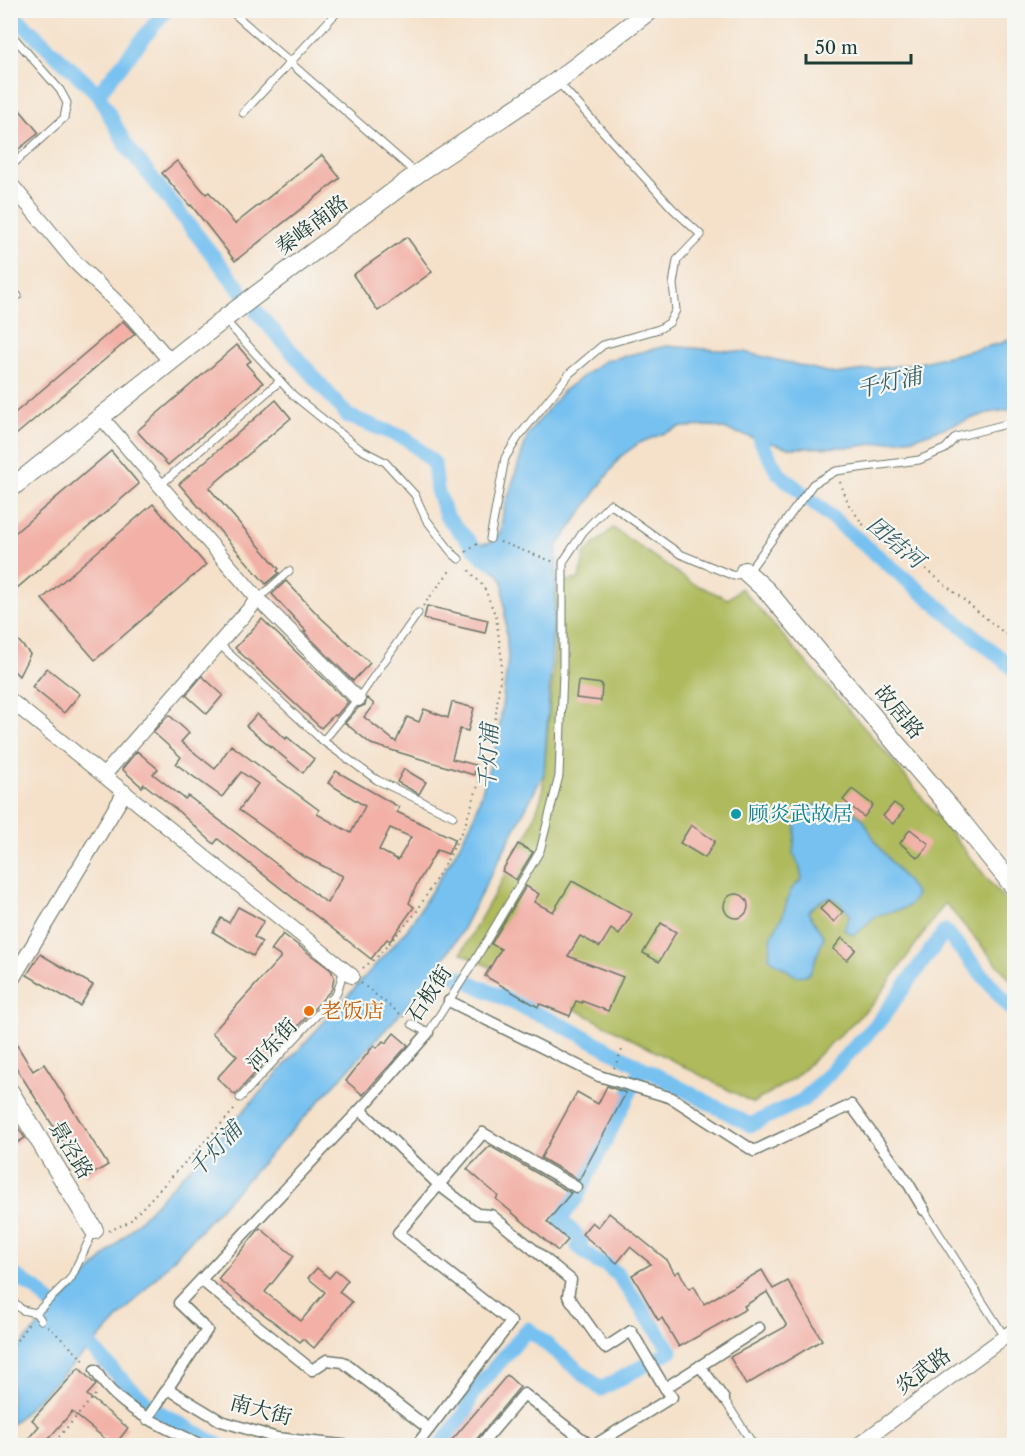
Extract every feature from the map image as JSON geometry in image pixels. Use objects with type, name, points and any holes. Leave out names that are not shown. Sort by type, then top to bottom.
[{"type":"street","name":"秦峰南路","points":[[10,489],[224,319],[417,174],[557,81],[650,10]]},
{"type":"street","points":[[10,183],[75,262],[132,317],[171,362]]},
{"type":"street","points":[[100,417],[258,599],[358,699]]},
{"type":"street","name":"故居路","points":[[745,571],[767,591],[949,806],[1014,887]]},
{"type":"street","points":[[104,776],[258,599]]},
{"type":"street","points":[[12,705],[348,972]]},
{"type":"street","points":[[10,983],[124,792]]},
{"type":"street","points":[[452,997],[599,1076],[672,1098],[754,1151],[851,1105],[924,1210]]},
{"type":"street","name":"石板街","points":[[147,1419],[207,1330],[179,1304],[361,1110],[428,1033]]},
{"type":"street","name":"景泾路","points":[[10,1092],[94,1230]]},
{"type":"street","points":[[361,1110],[440,1185],[477,1214],[491,1215],[571,1280],[568,1296],[604,1348],[632,1331],[672,1397],[592,1446],[524,1394],[480,1446]]},
{"type":"street","points":[[416,1446],[511,1322],[398,1233],[483,1133],[576,1187]]},
{"type":"street","points":[[201,1280],[312,1370],[327,1360],[343,1362],[429,1429]]},
{"type":"street","points":[[665,1388],[759,1328]]},
{"type":"street","name":"炎武路","points":[[857,1446],[1010,1333]]},
{"type":"street","points":[[700,1366],[724,1399]]},
{"type":"street","points":[[95,1370],[104,1385],[147,1419],[203,1446]]},
{"type":"street","name":"南大街","points":[[168,1389],[221,1421],[277,1438],[351,1446]]},
{"type":"lane","points":[[230,10],[417,174]]},
{"type":"lane","points":[[243,113],[339,10]]},
{"type":"lane","points":[[10,33],[65,96],[67,111],[64,118],[10,167]]},
{"type":"lane","points":[[492,539],[505,458],[519,436],[570,374],[603,345],[658,329],[669,323],[676,310],[673,284],[677,260],[701,234],[673,209],[557,81]]},
{"type":"lane","points":[[10,287],[18,296]]},
{"type":"lane","points":[[224,319],[293,395],[360,449],[385,462],[415,495],[426,519],[452,553],[461,557]]},
{"type":"lane","points":[[159,486],[280,381]]},
{"type":"lane","points":[[560,565],[583,532],[610,504],[680,554],[734,576],[751,568],[813,484],[836,471],[919,460],[945,449],[956,437],[1014,422]]},
{"type":"lane","name":"石板街","points":[[428,1033],[469,971],[540,851],[559,776],[563,672],[560,565]]},
{"type":"lane","points":[[258,599],[289,571]]},
{"type":"lane","points":[[323,741],[358,699],[418,613]]},
{"type":"lane","points":[[219,644],[323,741],[377,780],[453,816]]},
{"type":"lane","name":"河东街","points":[[241,1100],[337,993],[348,972]]},
{"type":"lane","points":[[412,1024],[428,1033]]},
{"type":"lane","points":[[924,1210],[1010,1333]]},
{"type":"lane","points":[[36,1313],[71,1278],[94,1230]]},
{"type":"lane","points":[[10,1298],[22,1310],[36,1313],[41,1320]]},
{"type":"lane","points":[[724,1399],[754,1446]]},
{"type":"path","points":[[836,471],[849,506],[866,527],[916,561],[1014,641]]},
{"type":"path","points":[[492,539],[560,565]]},
{"type":"path","points":[[418,613],[461,557],[477,542]]},
{"type":"path","points":[[412,1024],[348,972],[377,957],[416,913],[449,857],[466,822],[493,740],[502,661],[496,618],[484,587],[461,557]]},
{"type":"path","points":[[613,1072],[623,1048]]},
{"type":"path","name":"河东街","points":[[94,1230],[111,1232],[129,1222],[241,1100]]},
{"type":"path","points":[[10,1350],[36,1313]]},
{"type":"path","points":[[41,1320],[95,1370]]},
{"type":"path","points":[[51,1446],[104,1385]]},
{"type":"green space","name":"顾炎武故居","points":[[613,528],[692,583],[728,599],[741,588],[889,756],[1014,912],[1014,984],[945,903],[874,1003],[793,1079],[753,1103],[548,995],[461,953],[528,834],[542,795],[555,647],[556,583],[579,579],[585,553]]},
{"type":"water","name":"千灯浦","points":[[1014,336],[1014,409],[988,413],[914,438],[853,447],[789,448],[713,426],[680,427],[639,443],[620,457],[557,547],[544,773],[459,936],[422,990],[103,1335],[11,1425],[11,1355],[237,1118],[407,930],[453,857],[474,818],[498,739],[508,658],[503,583],[498,573],[480,562],[478,550],[482,544],[492,542],[500,533],[503,513],[528,434],[563,391],[604,361],[666,346],[744,352],[835,374],[919,363],[1002,343]]},
{"type":"water","points":[[815,805],[850,809],[863,819],[877,844],[916,893],[911,904],[876,916],[853,935],[844,929],[850,915],[839,903],[830,898],[820,901],[808,912],[824,937],[811,971],[807,975],[796,976],[769,958],[772,935],[783,915],[790,891],[802,879],[793,853],[796,825],[801,815]]},
{"type":"building","points":[[10,98],[39,133],[10,156]]},
{"type":"building","points":[[322,155],[340,178],[235,261],[191,205],[162,173],[177,161],[206,194],[209,192],[235,224]]},
{"type":"building","points":[[407,237],[432,272],[378,311],[353,275]]},
{"type":"building","points":[[123,321],[135,334],[10,440],[10,417]]},
{"type":"building","points":[[237,345],[251,361],[246,364],[263,383],[168,465],[137,431]]},
{"type":"building","points":[[276,400],[291,418],[209,488],[279,569],[277,571],[279,573],[266,584],[179,484]]},
{"type":"building","points":[[111,451],[139,484],[10,594],[10,537]]},
{"type":"building","points":[[153,504],[206,565],[95,660],[42,599]]},
{"type":"building","points":[[286,581],[319,616],[370,663],[353,681],[304,632],[306,631],[272,594]]},
{"type":"building","points":[[427,606],[488,620],[485,633],[424,619]]},
{"type":"building","points":[[262,619],[348,702],[321,728],[235,648]]},
{"type":"building","points":[[10,631],[30,654],[19,676],[10,667]]},
{"type":"building","points":[[47,668],[80,694],[64,713],[32,687]]},
{"type":"building","points":[[202,676],[223,695],[207,714],[186,695]]},
{"type":"building","points":[[578,681],[602,684],[601,701],[576,698]]},
{"type":"building","points":[[367,698],[374,704],[364,717],[396,742],[407,717],[419,722],[424,709],[448,718],[452,702],[474,708],[468,731],[460,729],[452,759],[476,765],[474,775],[371,744],[345,723],[358,708],[365,705]]},
{"type":"building","points":[[257,714],[314,759],[303,773],[246,726]]},
{"type":"building","points":[[169,715],[189,733],[181,742],[215,769],[231,745],[319,810],[317,814],[351,833],[365,806],[328,783],[336,771],[399,807],[397,812],[455,839],[448,854],[437,850],[417,884],[409,903],[414,907],[390,941],[387,939],[371,959],[218,839],[214,844],[177,810],[144,784],[142,787],[122,769],[137,751],[158,769],[153,774],[185,799],[188,796],[327,903],[343,876],[305,857],[239,810],[258,784],[241,772],[222,797],[176,764],[181,757],[153,732]],"holes":[[[390,828],[411,837],[398,860],[379,850]]]},
{"type":"building","points":[[404,769],[426,782],[419,794],[397,782]]},
{"type":"building","points":[[852,789],[873,805],[864,817],[843,800]]},
{"type":"building","points":[[894,803],[904,810],[893,824],[883,816]]},
{"type":"building","points":[[691,825],[715,841],[705,858],[680,843]]},
{"type":"building","points":[[910,829],[929,844],[918,858],[900,843]]},
{"type":"building","points":[[518,844],[533,852],[516,880],[502,871]]},
{"type":"building","points":[[572,881],[632,914],[619,935],[611,929],[600,947],[580,936],[568,956],[623,977],[608,1011],[576,1001],[570,1016],[540,1004],[538,1007],[485,976],[501,949],[491,944],[526,886],[539,894],[534,902],[553,912]]},
{"type":"building","points":[[736,894],[744,898],[748,906],[744,914],[736,918],[728,914],[724,906],[728,898]]},
{"type":"building","points":[[829,900],[843,912],[834,922],[820,909]]},
{"type":"building","points":[[238,907],[264,921],[254,937],[262,942],[253,956],[213,932],[221,918],[229,923]]},
{"type":"building","points":[[661,923],[676,932],[659,962],[643,953]]},
{"type":"building","points":[[283,934],[331,970],[334,977],[332,989],[235,1095],[217,1078],[237,1056],[212,1033],[281,957],[271,950]]},
{"type":"building","points":[[842,938],[856,949],[847,960],[833,949]]},
{"type":"building","points":[[40,954],[93,985],[80,1006],[27,975]]},
{"type":"building","points":[[394,1033],[408,1045],[363,1095],[346,1081],[374,1045],[377,1048],[383,1041],[386,1043]]},
{"type":"building","points":[[10,1034],[33,1071],[44,1064],[108,1165],[86,1178],[10,1058]]},
{"type":"building","points":[[607,1086],[626,1093],[579,1180],[541,1158],[577,1092],[598,1104]]},
{"type":"building","points":[[10,1116],[25,1138],[10,1147]]},
{"type":"building","points":[[490,1146],[571,1193],[547,1222],[568,1240],[558,1251],[496,1199],[498,1196],[467,1169]]},
{"type":"building","points":[[609,1213],[667,1260],[675,1274],[679,1271],[689,1289],[694,1286],[704,1304],[762,1270],[773,1289],[788,1281],[822,1340],[746,1385],[730,1357],[787,1326],[767,1292],[744,1306],[746,1309],[679,1347],[662,1318],[658,1320],[632,1275],[651,1264],[630,1247],[617,1263],[582,1234],[592,1222],[598,1227]]},
{"type":"building","points":[[260,1228],[294,1256],[265,1292],[301,1321],[325,1292],[308,1278],[317,1268],[329,1278],[336,1270],[348,1280],[339,1292],[352,1302],[314,1348],[303,1339],[300,1342],[218,1279]]},
{"type":"building","points":[[79,1368],[96,1385],[87,1395],[128,1428],[114,1446],[72,1412],[42,1446],[22,1446],[39,1426],[32,1420]]},
{"type":"building","points":[[507,1375],[520,1387],[471,1446],[447,1446]]},
{"type":"waterway","points":[[98,94],[166,10]]},
{"type":"waterway","points":[[10,12],[98,94],[126,145],[241,291]]},
{"type":"waterway","points":[[256,311],[348,416],[407,439],[434,463],[437,490],[446,516],[483,557],[493,562]]},
{"type":"waterway","name":"团结河","points":[[760,440],[778,473],[1014,669]]},
{"type":"waterway","points":[[437,967],[574,1031],[750,1125],[803,1100],[878,1023],[945,931],[1014,1012]]},
{"type":"waterway","points":[[440,1446],[466,1412],[472,1394],[528,1329],[601,1389],[671,1351],[618,1275],[605,1264],[597,1262],[578,1246],[581,1239],[560,1220],[577,1197],[642,1068]]},
{"type":"waterway","points":[[10,1272],[40,1292],[120,1378],[151,1407]]},
{"type":"waterway","points":[[159,1412],[220,1446]]},
{"type":"place","name":"顾炎武故居","points":[[736,814]]},
{"type":"place","name":"老饭店","points":[[309,1011]]}]
